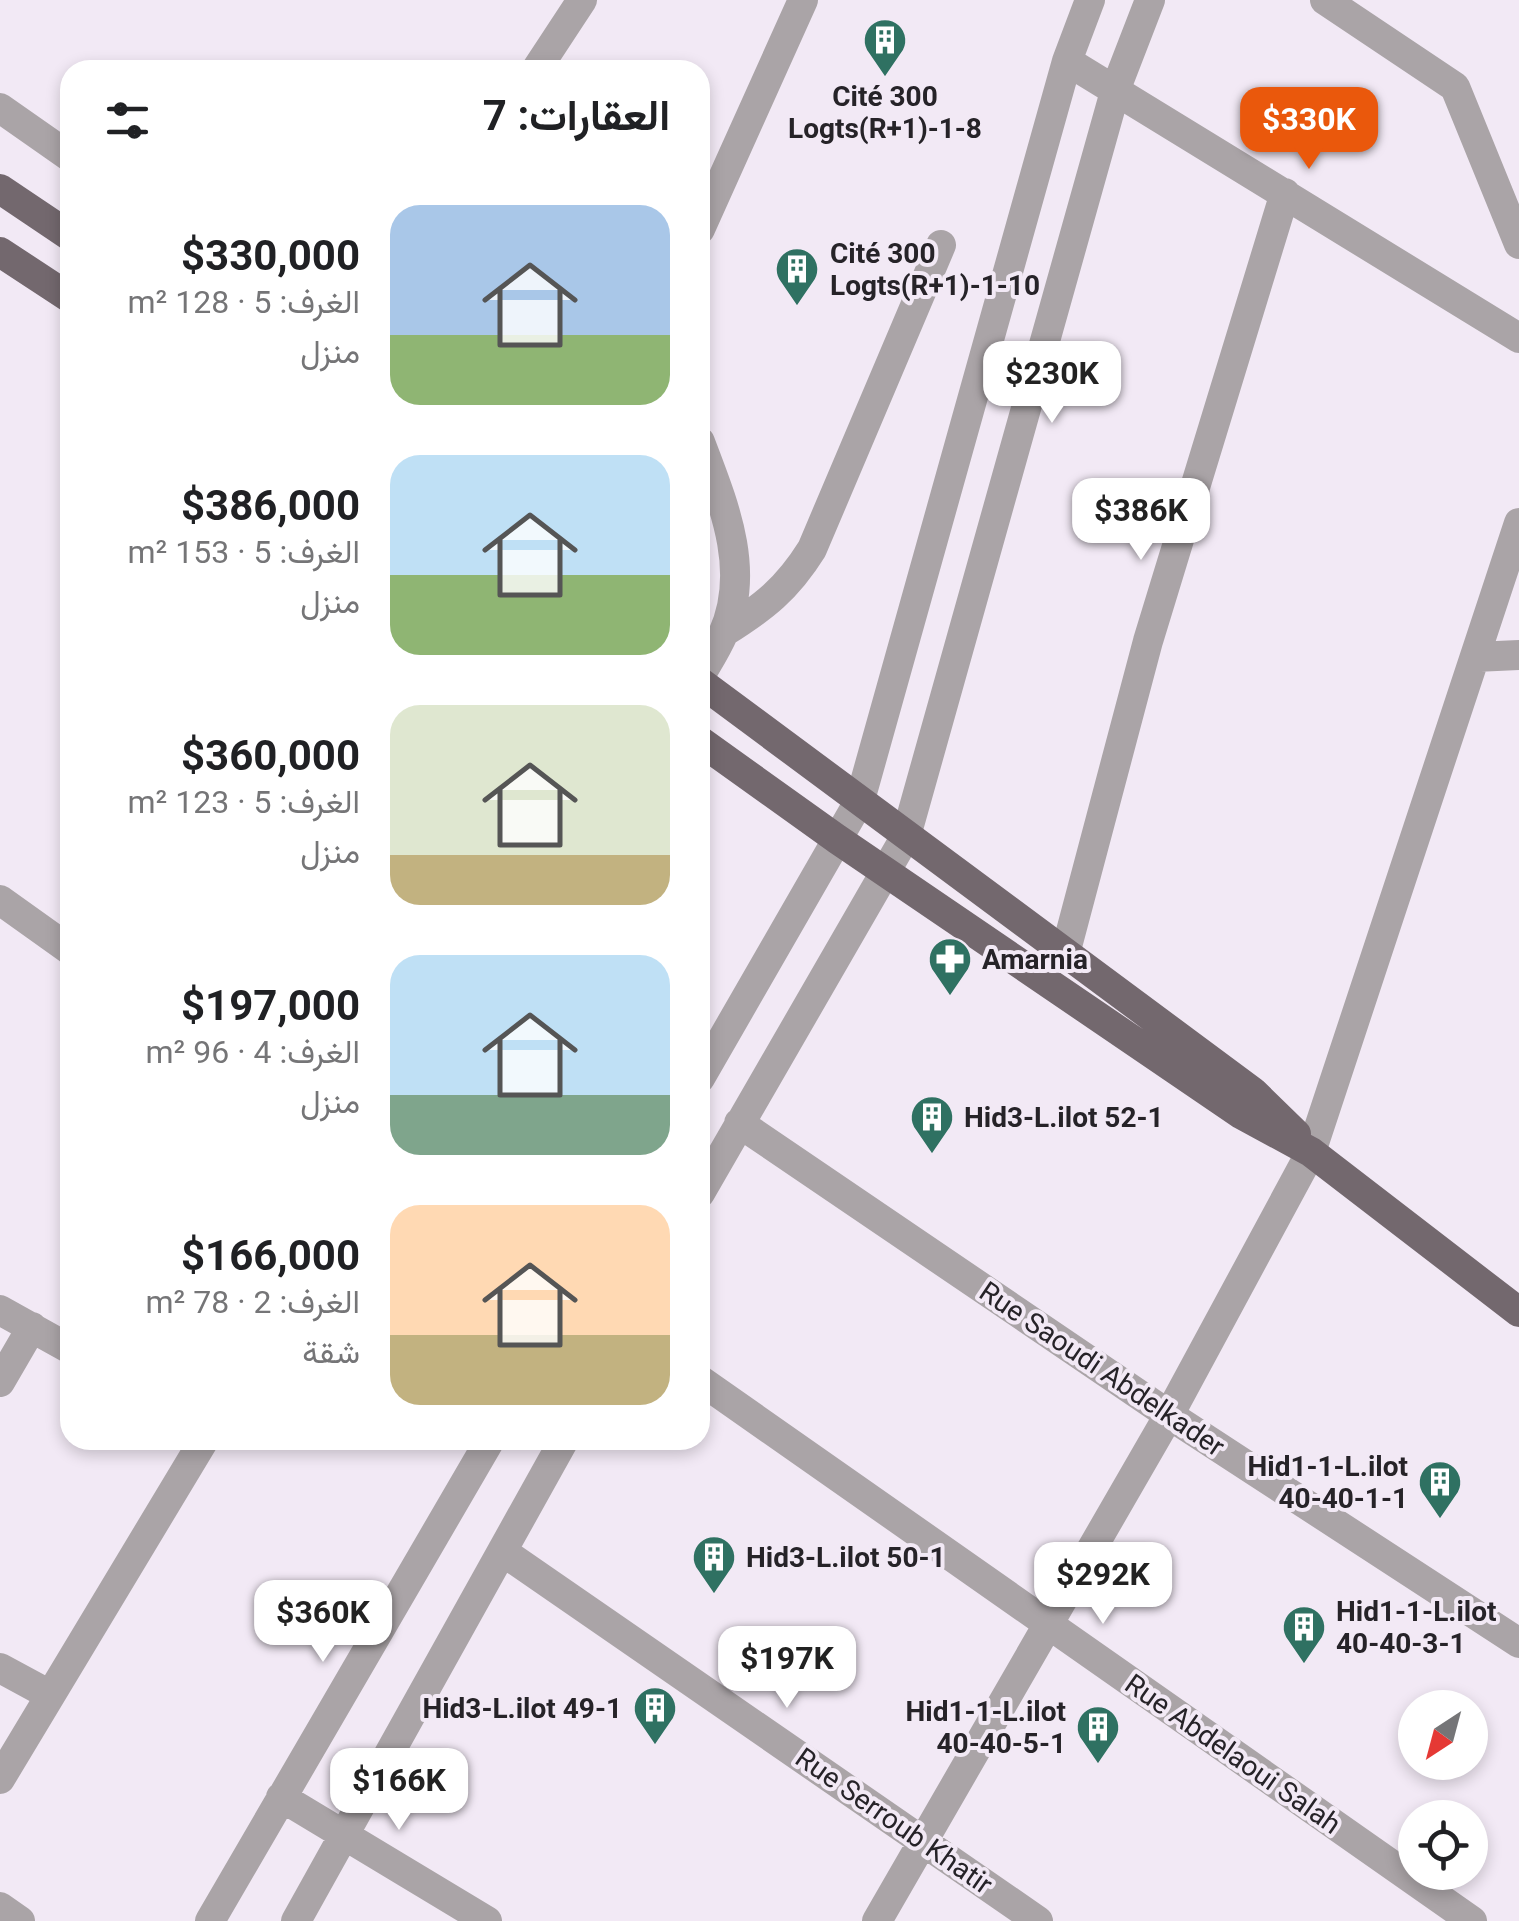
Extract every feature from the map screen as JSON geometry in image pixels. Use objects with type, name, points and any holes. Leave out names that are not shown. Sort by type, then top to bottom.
[{"type":"main road","points":[[0,189],[60,229]]},
{"type":"main road","points":[[0,252],[60,291]]},
{"type":"main road","points":[[710,687],[1253,1092],[1311,1152]]},
{"type":"main road","points":[[710,747],[837,839],[1241,1114],[1311,1152],[1519,1312]]},
{"type":"street","points":[[549,60],[582,0]]},
{"type":"street","points":[[710,207],[802,0]]},
{"type":"street","points":[[710,1058],[860,800],[1067,61],[1090,0]]},
{"type":"street","points":[[710,1176],[906,836],[1116,88],[1150,0]]},
{"type":"street","points":[[1341,4],[1455,87],[1519,244]]},
{"type":"street","points":[[1067,61],[1519,338]]},
{"type":"street","points":[[0,108],[60,149]]},
{"type":"street","points":[[1065,954],[1148,642],[1285,193]]},
{"type":"street","points":[[724,632],[766,606],[812,548],[940,246]]},
{"type":"street","points":[[710,468],[724,505],[735,556],[732,607],[710,659]]},
{"type":"street","points":[[877,1921],[1169,1415],[1311,1152],[1519,523]]},
{"type":"street","points":[[1475,657],[1519,655]]},
{"type":"street","points":[[0,900],[60,943]]},
{"type":"street","name":"Rue Saoudi Abdelkader","points":[[739,1123],[1169,1415],[1519,1643]]},
{"type":"street","points":[[0,1310],[60,1343]]},
{"type":"street","points":[[0,1382],[32,1328]]},
{"type":"street","name":"Rue Abdelaoui Salah","points":[[710,1387],[1472,1921]]},
{"type":"street","points":[[0,1778],[198,1450]]},
{"type":"street","points":[[210,1921],[484,1450]]},
{"type":"street","points":[[296,1921],[558,1450]]},
{"type":"street","name":"Rue Serroub Khatir","points":[[502,1551],[1038,1921]]},
{"type":"street","points":[[0,1668],[50,1695]]},
{"type":"street","points":[[281,1797],[487,1921]]},
{"type":"street","points":[[0,1906],[20,1921]]},
{"type":"place","name":"Cité 300 Logts(R+1)-1-8","points":[[885,78]]},
{"type":"place","name":"Cité 300 Logts(R+1)-1-10","points":[[797,307]]},
{"type":"place","name":"Amarnia","points":[[950,997]]},
{"type":"place","name":"Hid3-L.ilot 52-1","points":[[932,1155]]},
{"type":"place","name":"Hid1-1-L.ilot 40-40-1-1","points":[[1440,1520]]},
{"type":"place","name":"Hid3-L.ilot 50-1","points":[[714,1595]]},
{"type":"place","name":"Hid1-1-L.ilot 40-40-3-1","points":[[1304,1665]]},
{"type":"place","name":"Hid3-L.ilot 49-1","points":[[655,1746]]},
{"type":"place","name":"Hid1-1-L.ilot 40-40-5-1","points":[[1098,1765]]}]
